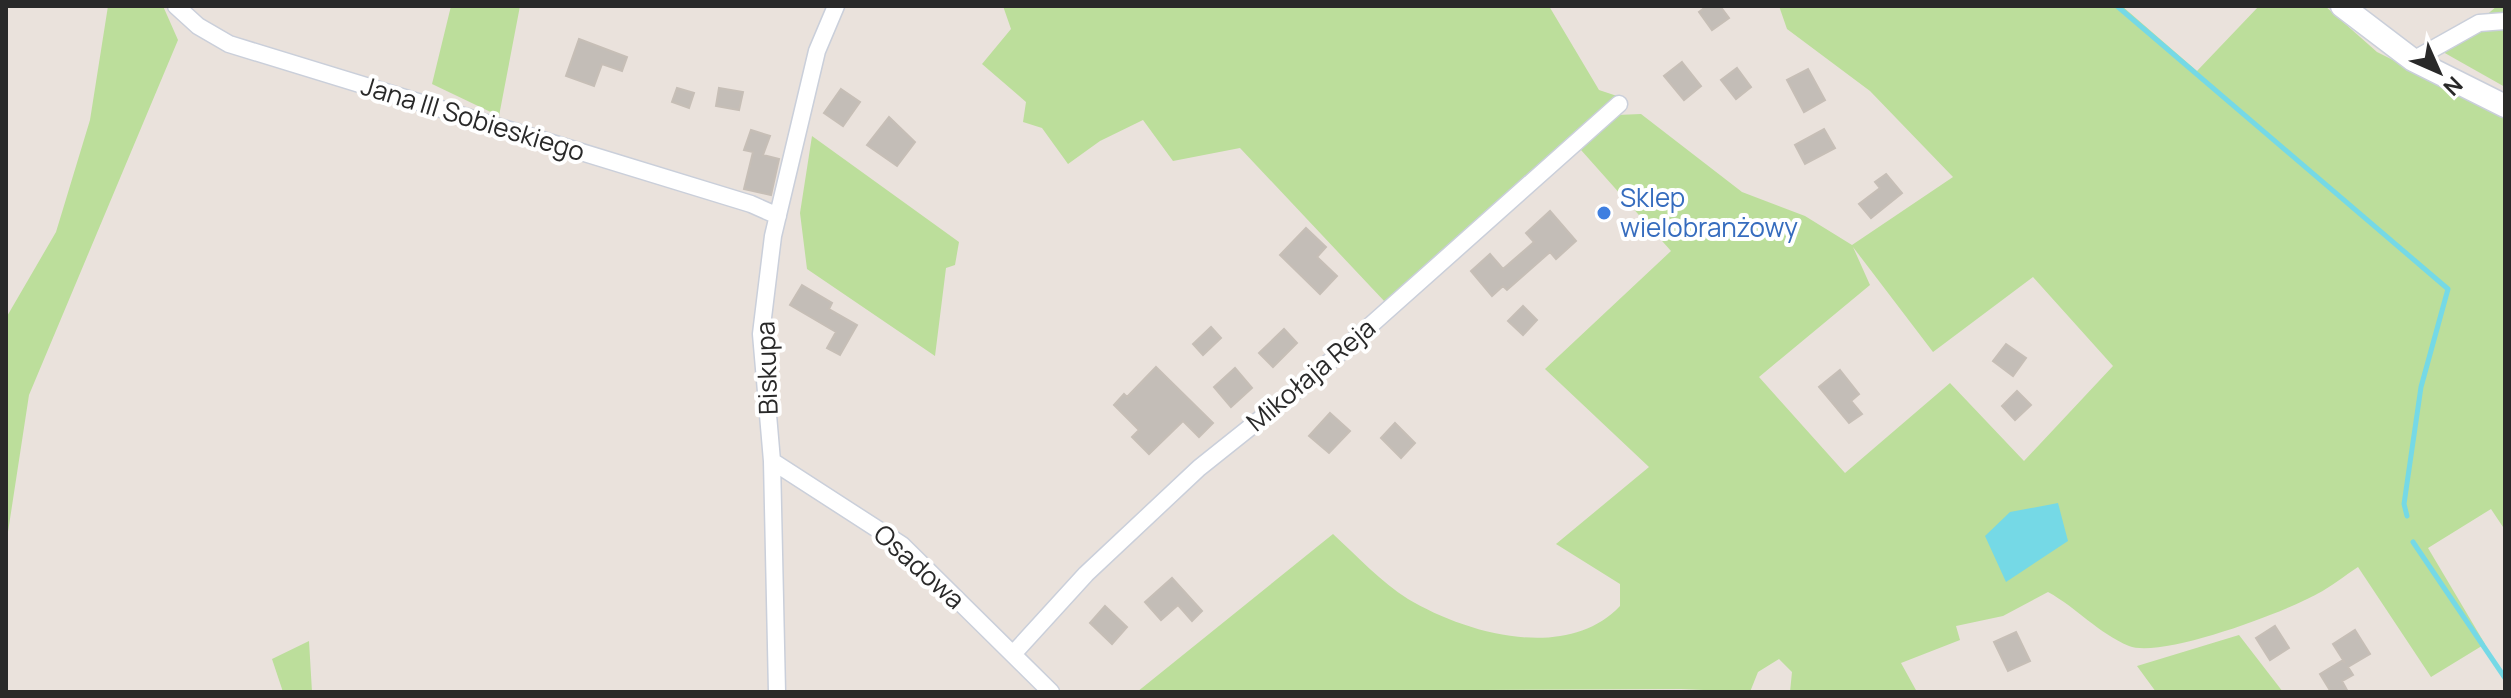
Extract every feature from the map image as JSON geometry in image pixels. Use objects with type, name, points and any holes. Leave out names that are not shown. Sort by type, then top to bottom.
[{"type":"street","name":"Jana III Sobieskiego","points":[[176,6],[198,26],[229,44],[751,204],[778,216]]},
{"type":"street","name":"Biskupa","points":[[777,692],[772,461],[761,334],[778,216],[817,51],[836,6]]},
{"type":"street","points":[[2342,6],[2413,60],[2505,106]]},
{"type":"street","points":[[2413,60],[2479,23],[2505,21]]},
{"type":"street","name":"Mikołaja Reja","points":[[1013,654],[1086,574],[1199,468],[1308,381],[1619,104]]},
{"type":"street","name":"Osadowa","points":[[772,461],[902,545],[1051,692]]},
{"type":"green space","points":[[108,6],[163,6],[178,40],[29,395],[6,545],[6,318],[56,232],[90,120]]},
{"type":"green space","points":[[451,6],[520,6],[499,116],[432,84]]},
{"type":"green space","points":[[1003,6],[1549,6],[1599,90],[1617,96],[1386,303],[1240,148],[1173,161],[1143,120],[1100,141],[1068,164],[1042,128],[1023,122],[1026,102],[982,64],[1011,29]]},
{"type":"green space","points":[[1779,6],[2122,6],[2197,71],[2259,6],[2325,6],[2377,52],[2505,116],[2505,530],[2491,509],[2428,548],[2485,644],[2431,677],[2358,567],[2317,594],[2279,612],[2194,640],[2145,648],[2118,641],[2048,592],[2003,616],[1956,626],[1960,640],[1901,663],[1917,692],[1790,692],[1792,672],[1779,659],[1758,672],[1750,692],[1681,689],[1137,692],[1333,534],[1408,599],[1459,623],[1487,631],[1516,637],[1545,638],[1573,633],[1598,623],[1620,606],[1620,584],[1556,544],[1649,467],[1545,369],[1671,251],[1581,150],[1617,115],[1641,114],[1742,192],[1805,216],[1852,245],[1953,177],[1870,91],[1787,29]],"holes":[[[1853,247],[1933,352],[2033,277],[2113,366],[2024,461],[1950,383],[1845,473],[1759,377],[1870,285]]]},
{"type":"green space","points":[[2497,6],[2505,6],[2505,87],[2443,52]]},
{"type":"green space","points":[[812,136],[959,242],[955,265],[946,268],[935,356],[807,269],[800,213]]},
{"type":"green space","points":[[2239,635],[2283,692],[2156,692],[2137,666]]},
{"type":"green space","points":[[309,641],[312,692],[283,692],[272,659]]},
{"type":"water","points":[[2058,503],[2068,541],[2006,582],[1985,536],[2010,512]]},
{"type":"building","points":[[1707,6],[1720,6],[1729,18],[1712,30],[1699,12]]},
{"type":"building","points":[[579,39],[627,57],[622,71],[602,64],[594,86],[566,76]]},
{"type":"building","points":[[1682,62],[1701,86],[1684,100],[1664,76]]},
{"type":"building","points":[[1737,68],[1751,87],[1736,99],[1721,80]]},
{"type":"building","points":[[1808,69],[1825,100],[1804,112],[1787,80]]},
{"type":"building","points":[[677,88],[694,93],[689,108],[672,102]]},
{"type":"building","points":[[719,88],[743,92],[739,110],[716,106]]},
{"type":"building","points":[[841,89],[860,102],[843,126],[824,113]]},
{"type":"building","points":[[889,117],[915,142],[897,166],[867,145]]},
{"type":"building","points":[[1824,129],[1835,148],[1805,164],[1795,145]]},
{"type":"building","points":[[751,130],[770,136],[763,155],[779,159],[771,195],[744,189],[753,152],[744,150]]},
{"type":"building","points":[[1886,174],[1902,193],[1871,218],[1859,204],[1880,188],[1875,182]]},
{"type":"building","points":[[1550,211],[1576,241],[1556,259],[1550,252],[1507,290],[1503,286],[1492,296],[1471,271],[1490,254],[1503,269],[1534,242],[1526,233]]},
{"type":"building","points":[[1306,228],[1326,247],[1317,257],[1337,276],[1320,294],[1280,255]]},
{"type":"building","points":[[802,285],[832,303],[829,309],[857,325],[840,355],[827,348],[836,332],[790,305]]},
{"type":"building","points":[[1523,306],[1537,320],[1523,335],[1508,321]]},
{"type":"building","points":[[1211,327],[1221,338],[1203,355],[1193,344]]},
{"type":"building","points":[[1284,329],[1297,343],[1273,367],[1259,353]]},
{"type":"building","points":[[2006,344],[2026,358],[2013,376],[1993,361]]},
{"type":"building","points":[[1156,367],[1213,423],[1199,437],[1183,421],[1149,454],[1132,437],[1139,430],[1114,405],[1124,394],[1127,397]]},
{"type":"building","points":[[1235,368],[1252,388],[1231,407],[1214,387]]},
{"type":"building","points":[[1840,370],[1859,394],[1851,401],[1862,414],[1849,423],[1819,387]]},
{"type":"building","points":[[2017,391],[2031,405],[2015,420],[2002,406]]},
{"type":"building","points":[[1330,413],[1350,431],[1329,453],[1309,436]]},
{"type":"building","points":[[1395,423],[1415,443],[1401,458],[1381,438]]},
{"type":"building","points":[[1172,578],[1202,611],[1192,621],[1178,605],[1161,620],[1145,602]]},
{"type":"building","points":[[1105,606],[1127,627],[1112,644],[1090,623]]},
{"type":"building","points":[[2275,626],[2289,648],[2270,660],[2256,638]]},
{"type":"building","points":[[2355,630],[2370,654],[2348,667],[2353,675],[2342,681],[2348,692],[2331,692],[2320,674],[2343,660],[2345,663],[2333,644]]},
{"type":"building","points":[[2016,632],[2030,661],[2008,671],[1994,642]]},
{"type":"waterway","points":[[2117,6],[2448,289],[2421,387],[2404,504],[2407,516]]},
{"type":"waterway","points":[[2413,542],[2505,678]]},
{"type":"place","name":"Sklep wielobranżowy","points":[[1604,213]]}]
